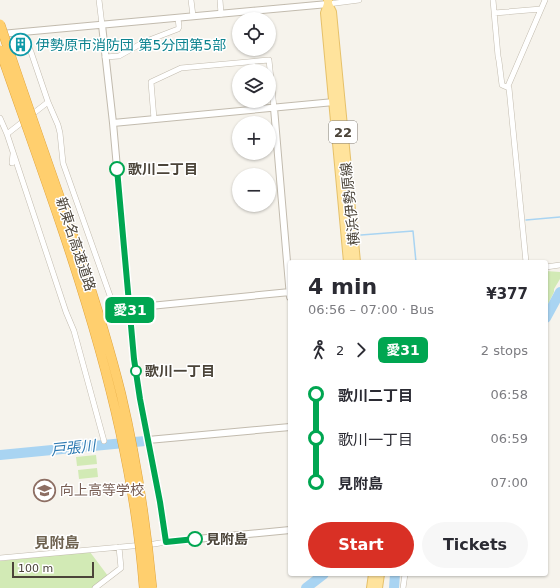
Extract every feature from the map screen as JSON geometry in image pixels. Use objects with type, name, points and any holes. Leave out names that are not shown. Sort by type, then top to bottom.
[{"type":"highway","name":"新東名高速道路","points":[[0,24],[77,245],[105,334],[121,393],[139,480],[146,526],[152,588]]},
{"type":"highway","name":"新東名高速道路","points":[[0,50],[70,250],[113,396],[131,482],[144,588]]},
{"type":"main road","name":"横浜伊勢原線","points":[[328,2],[325,13],[348,260]]},
{"type":"main road","name":"横浜伊勢原線","points":[[328,2],[332,12],[356,260]]},
{"type":"main road","points":[[371,588],[373,576]]},
{"type":"main road","points":[[378,588],[380,576]]},
{"type":"street","points":[[99,0],[113,123],[134,359],[166,542]]},
{"type":"street","points":[[191,0],[193,16]]},
{"type":"street","points":[[220,0],[222,14]]},
{"type":"street","points":[[0,34],[359,0]]},
{"type":"street","points":[[493,0],[502,85],[509,88]]},
{"type":"street","points":[[526,260],[508,86],[545,0]]},
{"type":"street","points":[[494,13],[541,9]]},
{"type":"street","points":[[105,56],[119,56],[144,42],[178,29],[178,18]]},
{"type":"street","points":[[22,32],[32,52],[48,102],[58,125],[63,163],[115,309],[288,292]]},
{"type":"street","points":[[154,119],[151,82],[181,68],[269,60],[269,64]]},
{"type":"street","points":[[7,134],[48,102]]},
{"type":"street","points":[[276,108],[334,102]]},
{"type":"street","points":[[113,123],[274,108],[288,269]]},
{"type":"street","points":[[0,118],[14,153],[66,312],[74,331],[104,441]]},
{"type":"street","points":[[12,164],[14,153]]},
{"type":"street","points":[[548,266],[560,265]]},
{"type":"street","points":[[148,440],[288,428]]},
{"type":"street","points":[[0,558],[288,530]]},
{"type":"street","points":[[95,588],[121,568],[119,547]]},
{"type":"street","points":[[403,588],[405,576]]},
{"type":"green space","points":[[548,271],[560,272],[560,279],[554,289],[548,304]]},
{"type":"green space","points":[[96,455],[97,464],[77,466],[76,457]]},
{"type":"green space","points":[[97,468],[98,477],[79,479],[78,470]]},
{"type":"green space","points":[[90,552],[108,576],[92,588],[0,588],[0,561]]},
{"type":"waterway","points":[[526,220],[560,217]]},
{"type":"waterway","points":[[361,235],[413,231],[416,260]]},
{"type":"waterway","points":[[548,314],[560,292]]},
{"type":"waterway","name":"戸張川","points":[[0,455],[145,441]]},
{"type":"waterway","points":[[306,588],[321,576]]},
{"type":"waterway","points":[[394,588],[395,576]]},
{"type":"bus line","name":"愛31","points":[[117,169],[134,359],[166,542],[195,539]]},
{"type":"place","name":"伊勢原市消防団 第5分団第5部","points":[[21,45]]},
{"type":"place","name":"歌川二丁目","points":[[117,169]]},
{"type":"place","name":"歌川一丁目","points":[[136,371]]},
{"type":"place","name":"向上高等学校","points":[[45,490]]},
{"type":"place","name":"見附島","points":[[195,539]]},
{"type":"district","name":"見附島","points":[[57,543]]}]
